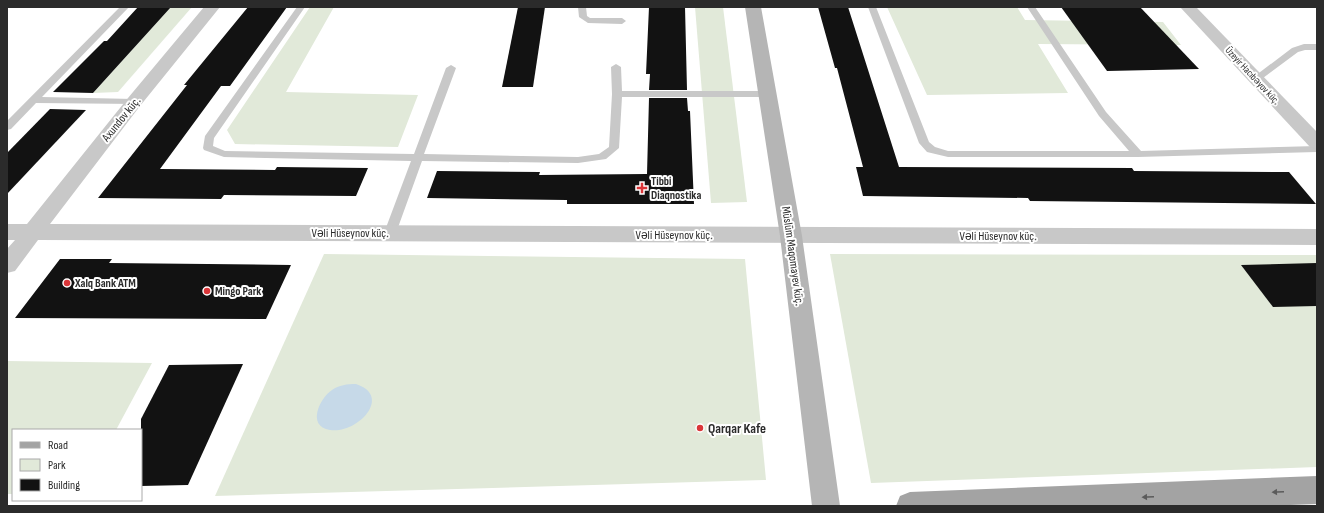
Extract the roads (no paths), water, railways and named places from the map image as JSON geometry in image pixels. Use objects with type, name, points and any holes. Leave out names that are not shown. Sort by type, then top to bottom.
[{"type":"main road","name":"Müslüm Maqomayev küç.","points":[[753,7],[791,236],[826,506]]},
{"type":"main road","points":[[910,506],[1317,490]]},
{"type":"street","name":"Axundov küç.","points":[[7,265],[31,232],[134,102],[212,7]]},
{"type":"street","name":"Üzeyir Hacıbəyov küç.","points":[[1188,7],[1317,143]]},
{"type":"street","name":"Vəli Hüseynov küç.","points":[[7,232],[1317,237]]},
{"type":"lane","points":[[7,127],[125,7]]},
{"type":"lane","points":[[301,7],[209,138],[208,148],[224,154],[578,160],[602,157],[614,148],[617,94],[616,67]]},
{"type":"lane","points":[[582,7],[583,17],[588,20],[622,21]]},
{"type":"lane","points":[[872,7],[924,143],[931,150],[948,154],[1138,154],[1317,149]]},
{"type":"lane","points":[[1031,7],[1102,114],[1138,154]]},
{"type":"lane","points":[[1256,79],[1295,50],[1304,47],[1317,47]]},
{"type":"lane","points":[[390,233],[451,68]]},
{"type":"lane","points":[[617,94],[768,94]]},
{"type":"lane","points":[[33,100],[134,102]]},
{"type":"water","points":[[356,384],[367,390],[371,397],[371,405],[367,413],[351,426],[341,430],[330,430],[318,423],[317,418],[320,405],[327,394],[337,387]]},
{"type":"place","name":"Tibbi Diaqnostika","points":[[642,188]]},
{"type":"place","name":"Xalq Bank ATM","points":[[67,283]]},
{"type":"place","name":"Mingo Park","points":[[207,291]]},
{"type":"place","name":"Qarqar Kafe","points":[[700,428]]}]
